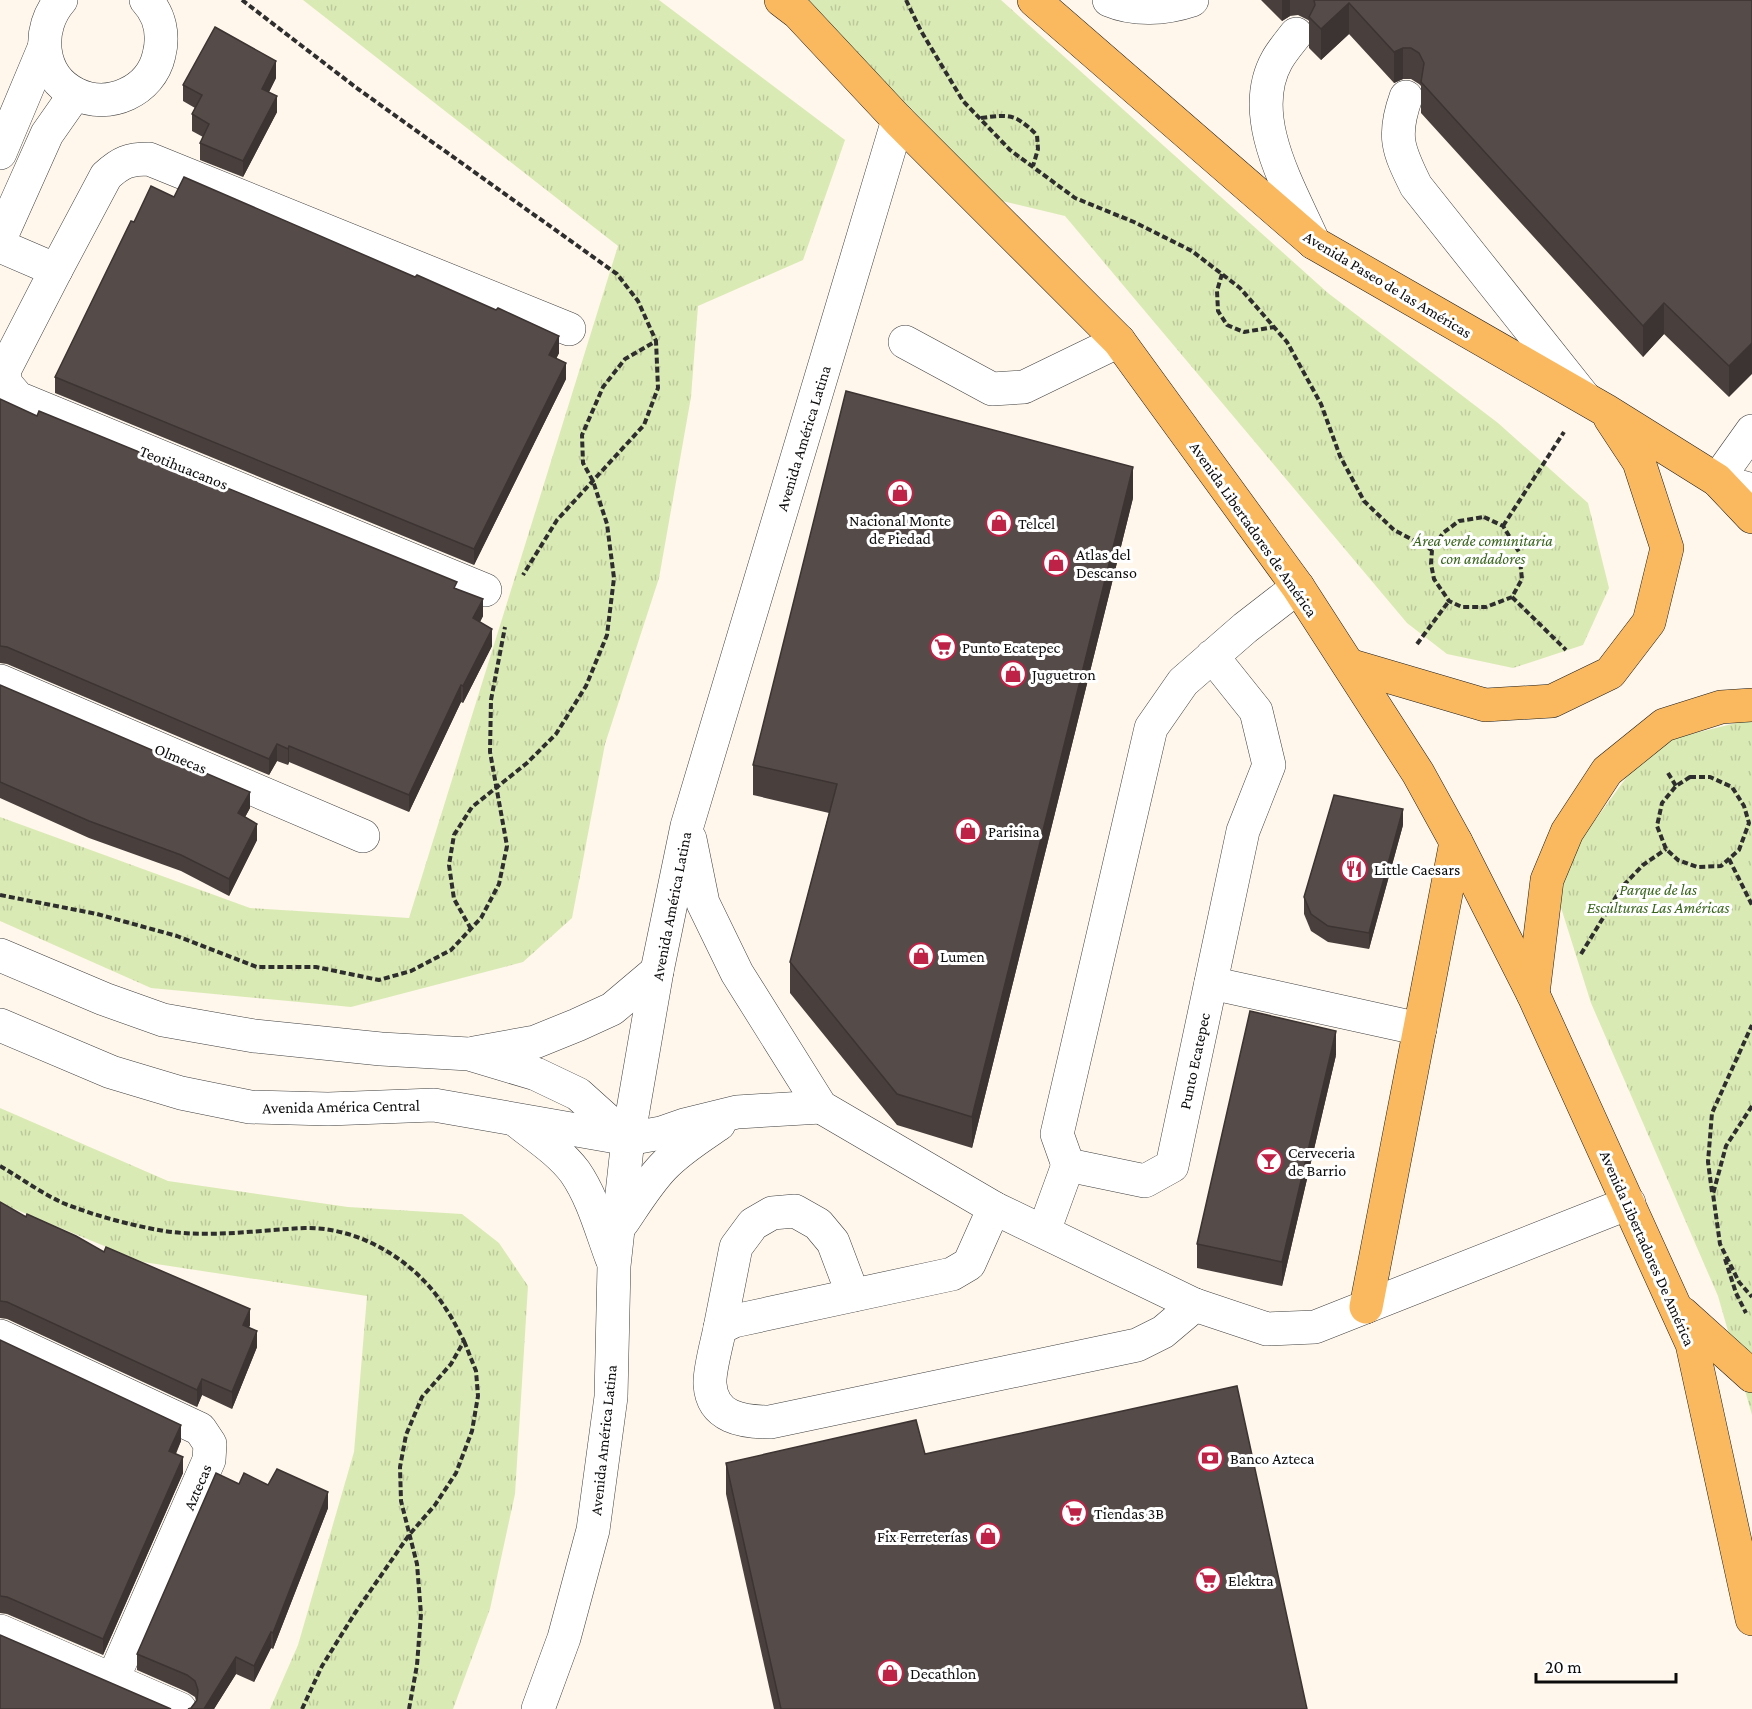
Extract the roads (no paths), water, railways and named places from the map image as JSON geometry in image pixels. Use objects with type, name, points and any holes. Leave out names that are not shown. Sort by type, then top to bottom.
[{"type":"main road","points":[[781,0],[798,13],[898,120]]},
{"type":"main road","name":"Avenida Paseo de las Américas","points":[[1034,0],[1314,243],[1595,404],[1717,480]]},
{"type":"main road","name":"Avenida Libertadores de América","points":[[898,120],[1119,341],[1298,587],[1418,773],[1456,842],[1533,994]]},
{"type":"main road","points":[[1349,664],[1485,705],[1552,701],[1610,673],[1649,622],[1666,548],[1639,462],[1595,404]]},
{"type":"main road","points":[[1717,480],[1752,517]]},
{"type":"main road","points":[[1533,994],[1547,880],[1567,832],[1607,771],[1664,725],[1721,706],[1752,705]]},
{"type":"main road","points":[[1366,1307],[1456,842]]},
{"type":"main road","name":"Avenida Libertadores De América","points":[[1533,994],[1692,1344],[1752,1619]]},
{"type":"main road","points":[[1676,1308],[1752,1376]]},
{"type":"street","points":[[61,0],[52,10],[45,28],[44,48],[49,66],[60,82],[75,94],[95,100],[113,99],[132,92],[148,80],[158,63],[162,44],[160,25],[152,7],[146,0]]},
{"type":"street","points":[[1109,0],[1121,5],[1154,8],[1192,0]]},
{"type":"street","points":[[1296,34],[1276,61],[1266,89],[1265,118],[1273,148],[1314,243]]},
{"type":"street","points":[[0,153],[44,48]]},
{"type":"street","points":[[0,239],[46,134],[75,94]]},
{"type":"street","points":[[1406,97],[1399,118],[1397,139],[1404,162],[1416,186],[1595,404]]},
{"type":"street","name":"Avenida América Latina","points":[[538,1709],[564,1638],[593,1530],[611,1397],[614,1266],[628,1139],[657,970],[687,826],[898,120]]},
{"type":"street","name":"Teotihuacanos","points":[[485,590],[18,398],[6,384],[4,371],[106,176],[116,166],[131,159],[149,159],[568,329]]},
{"type":"street","points":[[0,246],[56,270]]},
{"type":"street","points":[[905,342],[992,389],[1024,387],[1119,341]]},
{"type":"street","points":[[1752,431],[1717,480],[1752,490]]},
{"type":"street","points":[[1044,1232],[1068,1165],[1057,1134],[1151,728],[1183,682],[1298,587]]},
{"type":"street","name":"Punto Ecatepec","points":[[1068,1165],[1145,1181],[1172,1166],[1243,831],[1269,765],[1256,711],[1212,656]]},
{"type":"street","name":"Olmecas","points":[[0,681],[363,836]]},
{"type":"street","points":[[687,826],[703,903],[737,973],[822,1107],[994,1208],[1195,1305],[1267,1329],[1315,1327],[1629,1203]]},
{"type":"street","points":[[0,955],[104,999],[163,1020],[254,1036],[381,1049],[469,1054],[536,1074],[578,1094],[628,1139]]},
{"type":"street","points":[[469,1054],[535,1042],[612,1009],[657,970]]},
{"type":"street","points":[[1211,983],[1420,1029]]},
{"type":"street","name":"Avenida América Central","points":[[0,1025],[111,1072],[181,1093],[250,1107],[328,1109],[434,1105],[628,1139],[661,1133],[737,1112],[822,1107]]},
{"type":"street","points":[[620,1227],[641,1193],[664,1166],[685,1148],[737,1112]]},
{"type":"street","name":"Avenida América Central","points":[[514,1120],[549,1146],[574,1171],[593,1205],[614,1266]]},
{"type":"street","points":[[720,1328],[734,1321],[952,1274],[969,1264],[994,1208]]},
{"type":"street","points":[[853,1295],[833,1242],[818,1224],[795,1211],[772,1213],[753,1224],[736,1247],[709,1383],[713,1400],[727,1415],[746,1422],[770,1422],[1137,1345],[1163,1332],[1195,1305]]},
{"type":"street","name":"Aztecas","points":[[0,1336],[200,1429],[210,1444],[209,1460],[112,1681]]},
{"type":"street","points":[[0,1631],[180,1709]]},
{"type":"place","name":"Nacional Monte de Piedad","points":[[900,493]]},
{"type":"place","name":"Telcel","points":[[999,523]]},
{"type":"place","name":"Atlas del Descanso","points":[[1056,563]]},
{"type":"place","name":"Punto Ecatepec","points":[[943,647]]},
{"type":"place","name":"Juguetron","points":[[1013,674]]},
{"type":"place","name":"Parisina","points":[[968,831]]},
{"type":"place","name":"Little Caesars","points":[[1354,869]]},
{"type":"place","name":"Lumen","points":[[921,956]]},
{"type":"place","name":"Cerveceria de Barrio","points":[[1269,1161]]},
{"type":"place","name":"Banco Azteca","points":[[1210,1458]]},
{"type":"place","name":"Tiendas 3B","points":[[1074,1513]]},
{"type":"place","name":"Fix Ferreterías","points":[[988,1536]]},
{"type":"place","name":"Elektra","points":[[1208,1580]]},
{"type":"place","name":"Decathlon","points":[[890,1673]]},
{"type":"park label","name":"Área verde comunitaria con andadores","points":[[1483,549]]},
{"type":"park label","name":"Parque de las Esculturas Las Américas","points":[[1658,898]]}]
